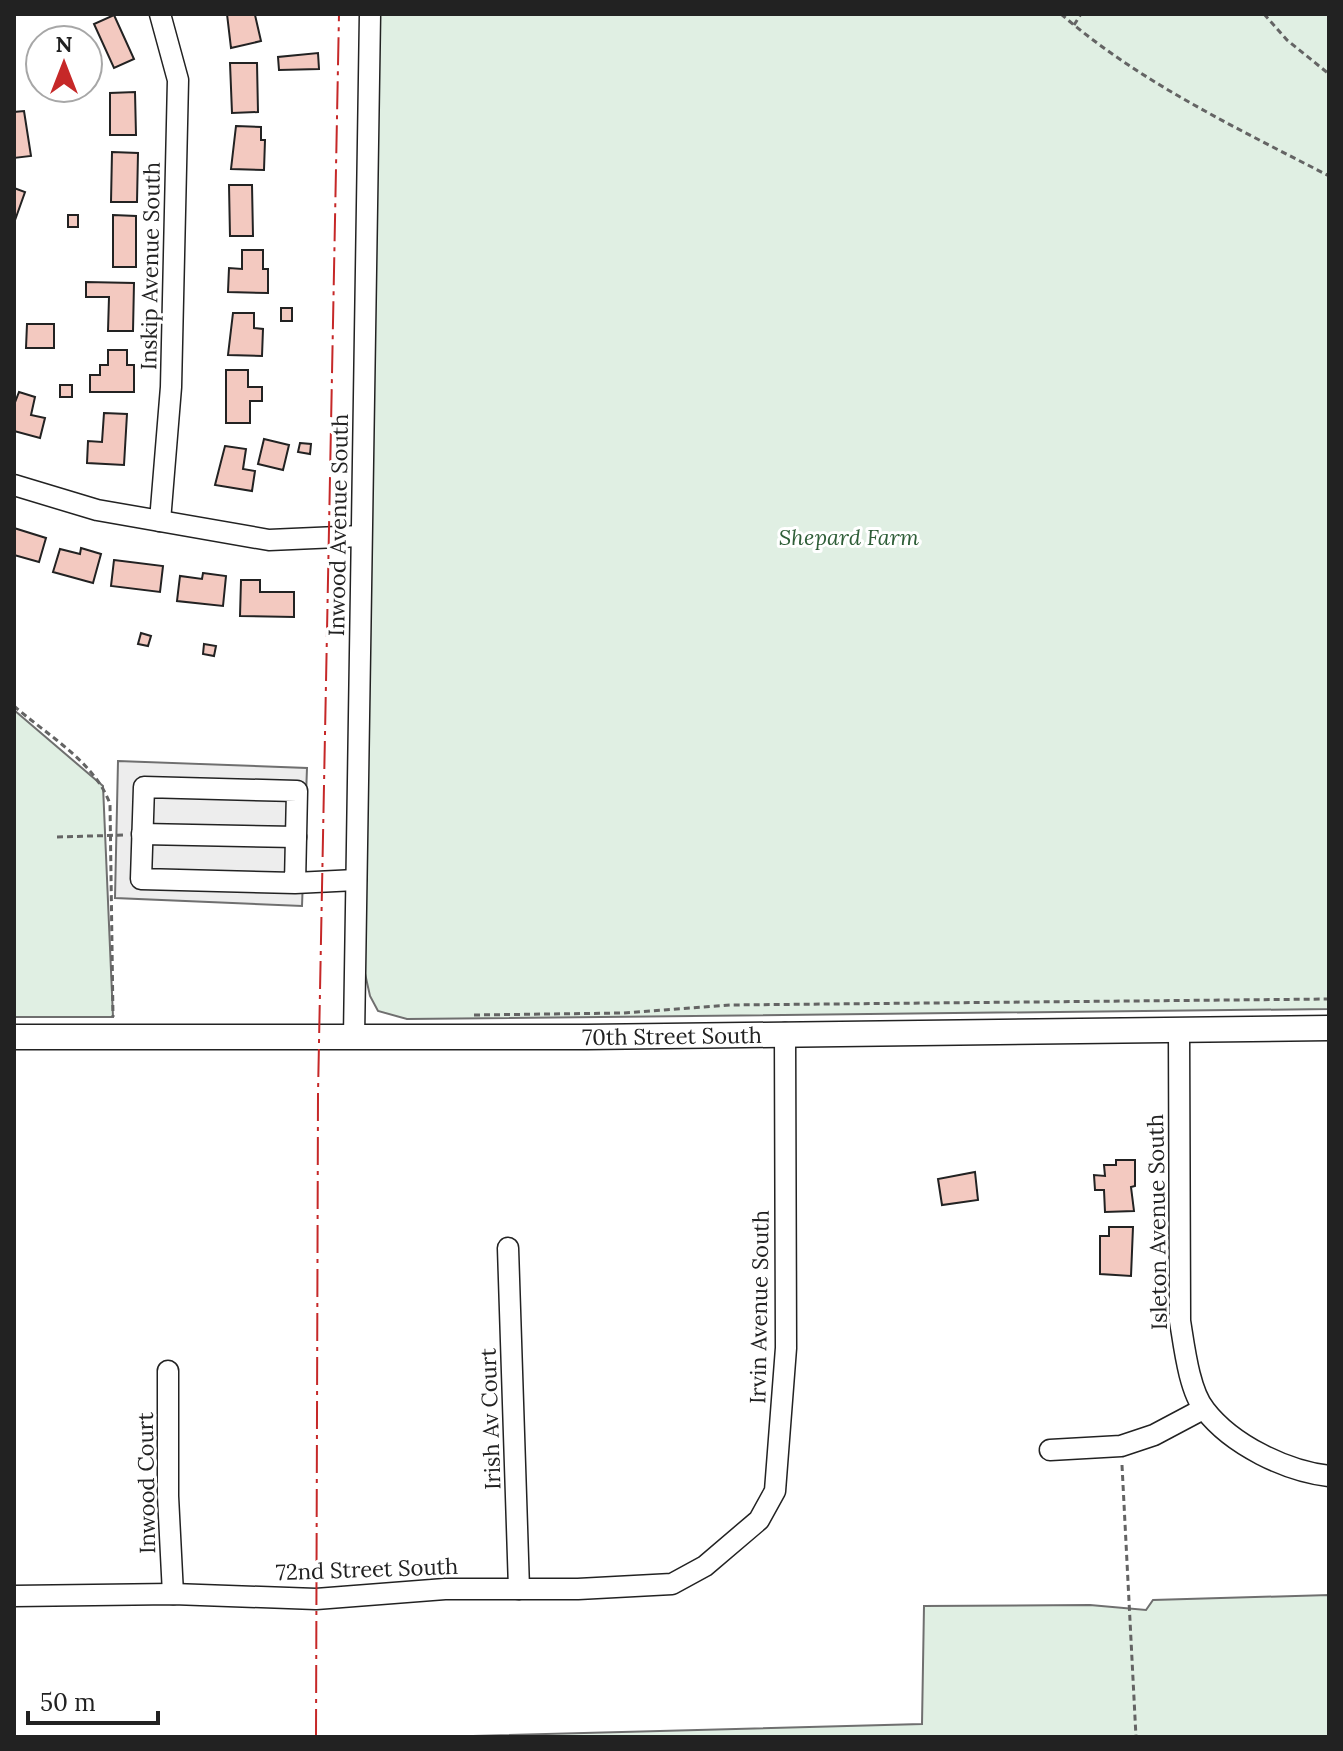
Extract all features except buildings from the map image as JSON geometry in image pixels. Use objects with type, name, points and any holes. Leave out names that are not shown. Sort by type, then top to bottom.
[{"type":"main road","name":"70th Street South","points":[[14,1037],[1329,1028]]},
{"type":"street","name":"Inskip Avenue South","points":[[160,14],[178,80],[171,387],[160,521]]},
{"type":"street","name":"Inwood Avenue South","points":[[354,1037],[370,14]]},
{"type":"street","points":[[14,485],[97,510],[269,540],[361,536]]},
{"type":"street","points":[[295,883],[297,791],[144,787],[141,879],[295,883],[356,880]]},
{"type":"street","points":[[142,834],[296,837]]},
{"type":"street","name":"Isleton Avenue South","points":[[1179,1029],[1180,1321],[1186,1360],[1203,1409]]},
{"type":"street","name":"Irvin Avenue South","points":[[715,1557],[759,1520],[775,1491],[786,1348],[785,1033]]},
{"type":"street","name":"Irish Av Court","points":[[508,1248],[519,1589]]},
{"type":"street","name":"Inwood Court","points":[[168,1371],[168,1496],[173,1594]]},
{"type":"street","points":[[1050,1450],[1121,1446],[1154,1435],[1203,1409],[1242,1441],[1287,1467],[1329,1476]]},
{"type":"street","name":"72nd Street South","points":[[14,1596],[173,1594],[316,1599],[445,1589],[672,1584],[715,1557]]},
{"type":"path","points":[[1061,14],[1113,54],[1206,111],[1329,176]]},
{"type":"path","points":[[1074,25],[1081,14]]},
{"type":"path","points":[[1264,14],[1281,35],[1329,74]]},
{"type":"path","points":[[14,706],[103,786],[110,804],[113,1017]]},
{"type":"path","points":[[57,837],[142,834]]},
{"type":"path","points":[[465,1015],[623,1013],[746,1004],[1329,999]]},
{"type":"path","points":[[1121,1446],[1136,1737]]},
{"type":"green space","name":"Shepard Farm","points":[[379,14],[1329,14],[1329,1009],[407,1019],[378,1011],[370,996],[364,969]]},
{"type":"green space","points":[[14,710],[103,786],[113,1017],[14,1017]]},
{"type":"green space","points":[[1329,1595],[1329,1737],[435,1737],[922,1724],[924,1606],[1090,1605],[1146,1610],[1153,1600]]},
{"type":"shaded area","points":[[118,761],[307,768],[302,906],[115,898]]},
{"type":"power","points":[[316,1737],[318,1094],[339,14]]}]
